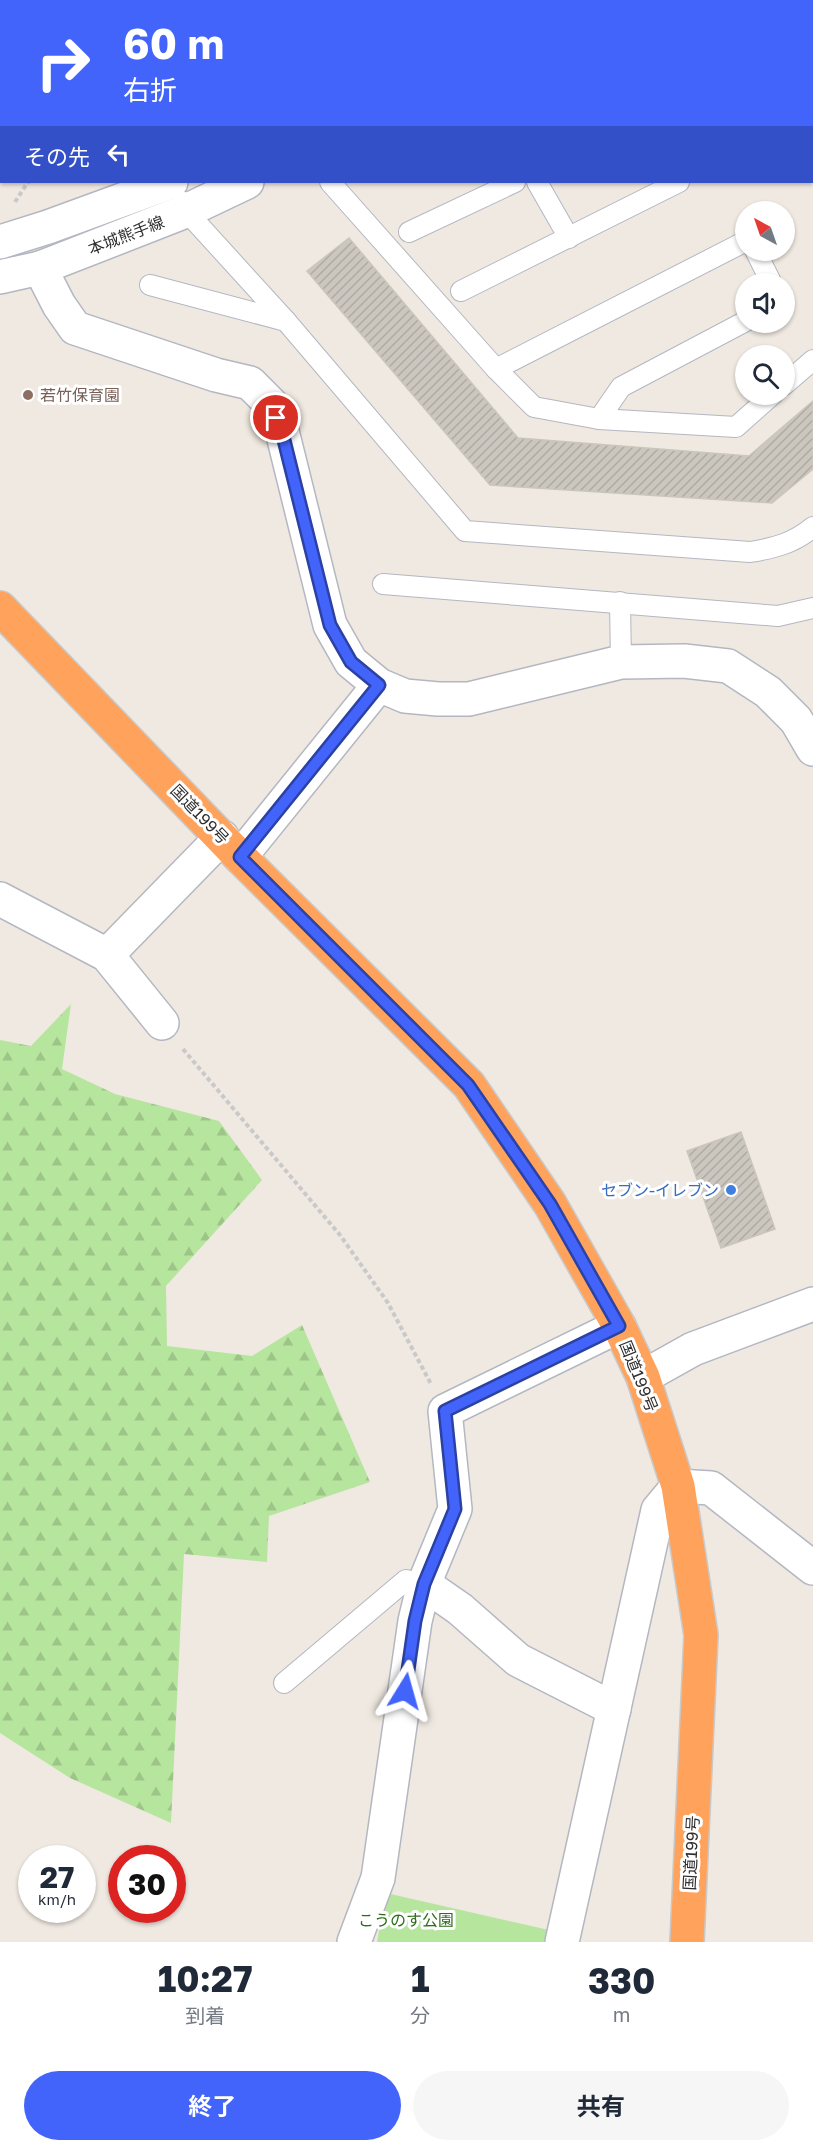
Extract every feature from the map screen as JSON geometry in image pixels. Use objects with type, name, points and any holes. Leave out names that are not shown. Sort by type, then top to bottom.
[{"type":"highway","name":"国道199号","points":[[0,609],[231,847],[468,1085],[550,1204],[619,1326],[643,1377],[678,1486],[700,1635],[687,1942]]},
{"type":"street","name":"本城熊手線","points":[[0,242],[168,183]]},
{"type":"street","name":"本城熊手線","points":[[0,277],[40,268],[183,196],[242,183]]},
{"type":"street","points":[[40,268],[59,304],[75,327],[216,375],[250,382],[271,404],[282,432],[330,625],[351,662],[379,685],[405,696],[470,699],[621,662],[684,661],[728,666],[768,692],[796,720],[813,748]]},
{"type":"street","points":[[107,955],[231,847],[379,685]]},
{"type":"street","points":[[0,899],[107,955],[162,1023]]},
{"type":"street","points":[[643,1377],[693,1349],[813,1304]]},
{"type":"street","points":[[354,1942],[378,1878],[415,1621],[424,1584],[455,1509],[445,1411],[619,1326]]},
{"type":"street","points":[[562,1942],[658,1510],[678,1486],[711,1488],[813,1568]]},
{"type":"street","points":[[424,1584],[460,1609],[518,1660],[614,1709]]},
{"type":"lane","points":[[331,183],[496,369],[534,407],[598,419],[736,427],[761,405]]},
{"type":"lane","points":[[409,232],[513,183]]},
{"type":"lane","points":[[538,183],[569,238]]},
{"type":"lane","points":[[461,291],[677,183]]},
{"type":"lane","points":[[183,196],[465,531],[750,552],[779,547],[813,527]]},
{"type":"lane","points":[[496,369],[735,247]]},
{"type":"lane","points":[[150,285],[286,321]]},
{"type":"lane","points":[[598,419],[621,387],[735,327]]},
{"type":"lane","points":[[795,376],[813,360]]},
{"type":"lane","points":[[383,584],[778,616],[813,608]]},
{"type":"lane","points":[[620,602],[621,662]]},
{"type":"lane","points":[[284,1683],[406,1580],[424,1584]]},
{"type":"path","points":[[162,1023],[340,1235],[388,1303],[445,1411]]},
{"type":"green space","points":[[71,1004],[62,1069],[115,1094],[219,1121],[262,1180],[166,1286],[167,1346],[252,1356],[302,1325],[370,1482],[269,1516],[267,1562],[184,1554],[171,1823],[70,1778],[0,1733],[0,1040],[31,1046]]},
{"type":"green space","name":"こうのす公園","points":[[386,1893],[549,1930],[546,1942],[377,1942]]},
{"type":"building","points":[[349,238],[518,438],[749,456],[813,401],[813,469],[772,503],[490,485],[307,271]]},
{"type":"building","name":"セブン-イレブン","points":[[741,1132],[775,1229],[721,1248],[687,1151]]},
{"type":"place","name":"若竹保育園","points":[[28,395]]},
{"type":"place","name":"セブン-イレブン","points":[[731,1190]]},
{"type":"route","points":[[276,418],[282,432],[330,625],[351,662],[379,685],[240,857],[468,1085],[550,1204],[619,1326],[445,1411],[455,1509],[424,1584],[415,1621],[405,1691]]}]
